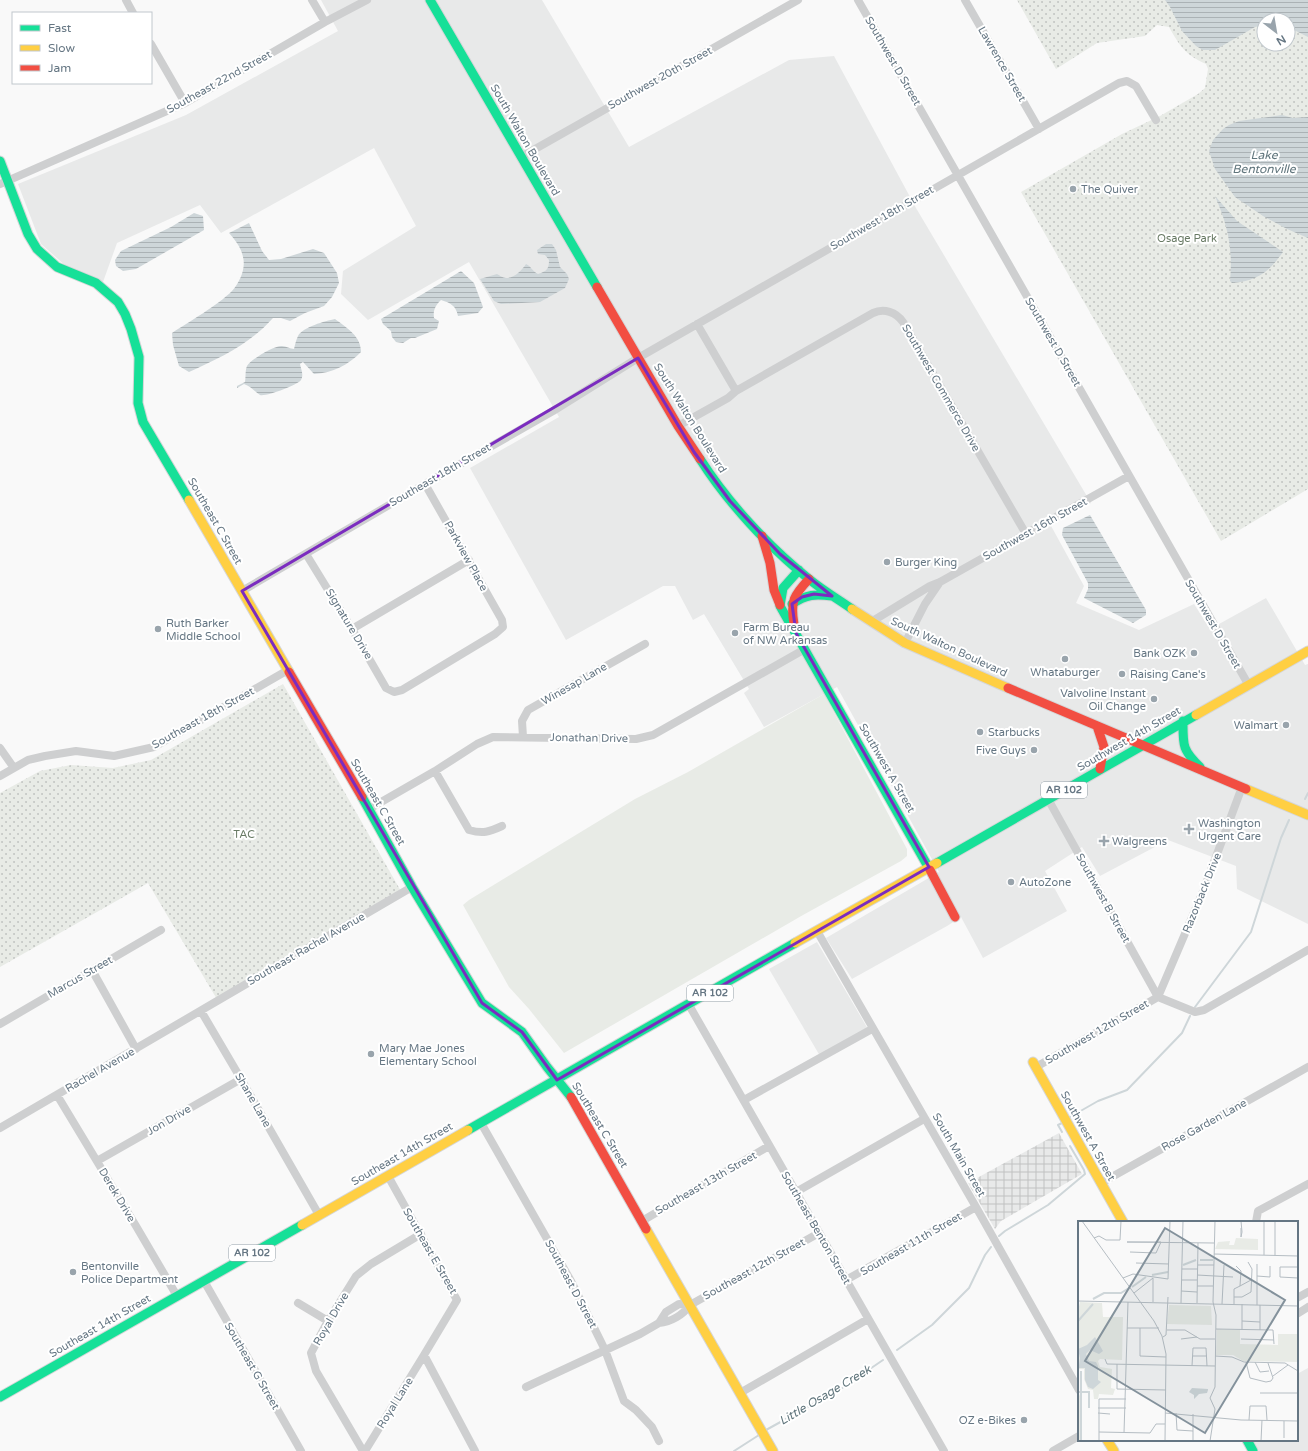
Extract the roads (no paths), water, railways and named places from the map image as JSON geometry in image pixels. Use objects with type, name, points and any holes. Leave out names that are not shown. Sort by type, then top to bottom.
[{"type":"main road","name":"South Walton Boulevard","points":[[430,0],[678,426],[712,478],[730,501],[762,536],[809,579],[832,596],[905,643],[1308,815]]},
{"type":"main road","name":"Southeast C Street","points":[[0,161],[3,182],[28,234],[37,249],[56,267],[69,273],[83,276],[96,283],[118,302],[131,329],[139,357],[138,403],[143,422],[369,809],[412,887],[482,1002],[522,1032],[557,1080],[570,1095],[773,1451]]},
{"type":"main road","name":"Southwest A Street","points":[[762,536],[771,568],[774,594],[780,606],[929,867],[955,917]]},
{"type":"main road","points":[[780,606],[783,588],[799,570]]},
{"type":"main road","points":[[792,604],[793,597],[809,579]]},
{"type":"main road","points":[[792,604],[802,596],[814,594],[832,596]]},
{"type":"main road","name":"Southwest A Street","points":[[792,604],[796,633]]},
{"type":"main road","name":"Southwest 14th Street","points":[[817,931],[1308,651]]},
{"type":"main road","points":[[1183,721],[1183,749],[1187,755],[1205,772]]},
{"type":"main road","points":[[1097,726],[1104,747],[1100,769]]},
{"type":"main road","name":"Southeast 14th Street","points":[[0,1397],[817,931]]},
{"type":"main road","name":"Southwest A Street","points":[[1034,1064],[1122,1221]]},
{"type":"main road","points":[[1108,1441],[1114,1451]]},
{"type":"main road","points":[[1248,1441],[1253,1451]]},
{"type":"street","points":[[126,0],[132,12]]},
{"type":"street","points":[[312,0],[325,22]]},
{"type":"street","name":"Southeast 22nd Street","points":[[3,182],[185,103],[325,22],[368,0]]},
{"type":"street","name":"Southwest 20th Street","points":[[521,157],[798,0]]},
{"type":"street","name":"Southwest D Street","points":[[858,0],[1248,684]]},
{"type":"street","name":"Lawrence Street","points":[[965,0],[1039,128]]},
{"type":"street","points":[[152,46],[185,103]]},
{"type":"street","name":"Southwest 18th Street","points":[[638,358],[1119,83],[1127,81],[1136,86],[1156,120]]},
{"type":"street","name":"Southwest Commerce Drive","points":[[678,426],[873,312],[885,310],[894,314],[903,322],[1026,534]]},
{"type":"street","points":[[697,324],[736,391]]},
{"type":"street","name":"Southeast 18th Street","points":[[242,591],[424,484],[553,411],[638,358]]},
{"type":"street","name":"Southwest 16th Street","points":[[871,622],[930,586],[940,582],[1129,476]]},
{"type":"street","name":"Parkview Place","points":[[394,692],[402,690],[495,634],[503,627],[502,620],[469,560],[424,484]]},
{"type":"street","name":"Signature Drive","points":[[306,554],[352,628],[386,688],[394,692]]},
{"type":"street","points":[[352,628],[469,560]]},
{"type":"street","name":"Southwest 16th Street","points":[[905,643],[922,609],[940,582]]},
{"type":"street","name":"Winesap Lane","points":[[523,737],[522,721],[528,710],[645,644]]},
{"type":"street","name":"Jonathan Drive","points":[[369,809],[477,744],[493,737],[636,739],[653,735],[805,649]]},
{"type":"street","name":"Southeast 18th Street","points":[[0,776],[28,760],[45,756],[76,751],[114,756],[154,747],[288,670]]},
{"type":"street","points":[[0,748],[14,768]]},
{"type":"street","points":[[435,770],[469,830],[480,833],[492,831],[502,826]]},
{"type":"street","name":"Razorback Drive","points":[[1158,997],[1204,889],[1242,787]]},
{"type":"street","name":"Southwest B Street","points":[[1048,799],[1158,997]]},
{"type":"street","name":"Southeast Rachel Avenue","points":[[201,1011],[412,887]]},
{"type":"street","name":"Marcus Street","points":[[0,1024],[160,930]]},
{"type":"street","name":"South Main Street","points":[[817,931],[872,1029],[976,1207],[1078,1388]]},
{"type":"street","name":"Southwest 12th Street","points":[[1034,1064],[1158,997],[1195,1012],[1204,1010],[1308,950]]},
{"type":"street","points":[[92,970],[136,1049]]},
{"type":"street","name":"Southeast Benton Street","points":[[689,1005],[944,1451]]},
{"type":"street","name":"Rachel Avenue","points":[[0,1128],[201,1011]]},
{"type":"street","name":"Shane Lane","points":[[201,1011],[320,1215]]},
{"type":"street","points":[[744,1100],[872,1029]]},
{"type":"street","name":"Rose Garden Lane","points":[[1101,1183],[1308,1067]]},
{"type":"street","name":"Jon Drive","points":[[97,1161],[241,1078]]},
{"type":"street","name":"Derek Drive","points":[[57,1094],[177,1296]]},
{"type":"street","points":[[796,1192],[924,1119]]},
{"type":"street","name":"Southeast D Street","points":[[481,1123],[571,1281],[605,1350],[624,1401],[636,1410],[652,1428],[659,1441]]},
{"type":"street","name":"Southeast 13th Street","points":[[642,1221],[769,1146]]},
{"type":"street","name":"Southeast E Street","points":[[388,1176],[458,1300],[424,1356]]},
{"type":"street","points":[[1256,1221],[1258,1211],[1308,1184]]},
{"type":"street","name":"Southeast 11th Street","points":[[846,1280],[976,1207]]},
{"type":"street","name":"Southeast 12th Street","points":[[526,1387],[640,1334],[659,1323],[667,1322],[685,1311],[690,1304],[819,1233]]},
{"type":"street","name":"Royal Drive","points":[[364,1451],[316,1371],[311,1353],[328,1321],[356,1276],[371,1264],[420,1234]]},
{"type":"street","name":"Southeast G Street","points":[[204,1281],[301,1451]]},
{"type":"street","points":[[1298,1297],[1308,1292]]},
{"type":"street","points":[[298,1303],[328,1321]]},
{"type":"street","points":[[1298,1313],[1308,1307]]},
{"type":"street","points":[[740,1393],[868,1319]]},
{"type":"street","points":[[424,1356],[475,1451]]},
{"type":"street","name":"Royal Lane","points":[[364,1451],[424,1356]]},
{"type":"street","points":[[1053,1451],[1078,1437]]},
{"type":"water","points":[[1165,0],[1308,0],[1308,37],[1296,31],[1296,12],[1256,12],[1256,27],[1215,50],[1203,50],[1196,46],[1182,31]]},
{"type":"water","name":"Lake Bentonville","points":[[1282,115],[1293,118],[1308,117],[1308,238],[1263,216],[1235,197],[1215,169],[1209,151],[1213,140],[1229,125],[1239,121]]},
{"type":"water","points":[[1215,196],[1237,221],[1283,252],[1273,265],[1255,278],[1241,282],[1232,283],[1230,281],[1230,248],[1223,217]]},
{"type":"water","points":[[194,213],[203,216],[204,230],[136,269],[123,271],[116,266],[115,260],[121,251],[171,227]]},
{"type":"water","points":[[249,223],[262,251],[269,260],[281,259],[313,249],[324,253],[337,273],[339,283],[332,297],[324,306],[305,313],[290,321],[281,318],[273,318],[255,335],[234,350],[189,372],[179,366],[173,345],[172,333],[219,302],[235,287],[242,275],[244,261],[236,241],[229,233]]},
{"type":"water","points":[[546,244],[552,244],[556,250],[560,267],[567,274],[569,279],[565,288],[540,302],[501,304],[494,301],[480,279],[497,274],[505,278],[509,278],[520,271],[526,264],[538,274],[544,272],[549,266],[549,260],[545,255],[538,254],[537,250]]},
{"type":"water","points":[[461,271],[474,283],[483,307],[478,313],[458,316],[452,305],[441,300],[434,310],[434,318],[439,321],[437,329],[415,338],[411,338],[403,343],[396,342],[392,337],[391,331],[383,324],[381,319]]},
{"type":"water","points":[[335,319],[359,341],[361,352],[351,361],[340,368],[314,374],[303,362],[300,364],[302,378],[299,382],[269,394],[260,395],[244,384],[237,388],[237,386],[245,382],[246,369],[249,363],[269,350],[279,346],[294,349],[298,336],[304,330],[320,323]]},
{"type":"water","points":[[1090,515],[1146,610],[1146,615],[1133,623],[1084,598],[1088,589],[1088,583],[1062,535],[1063,528]]},
{"type":"waterway","name":"Little Osage Creek","points":[[1305,799],[1308,793]]},
{"type":"waterway","name":"Little Osage Creek","points":[[1195,1007],[1251,932],[1281,838],[1289,820]]},
{"type":"waterway","name":"Little Osage Creek","points":[[1070,1117],[1098,1101],[1127,1090],[1182,1033],[1190,1016]]},
{"type":"waterway","name":"Little Osage Creek","points":[[1062,1123],[1058,1125],[1062,1132]]},
{"type":"waterway","name":"Little Osage Creek","points":[[999,1236],[1048,1205],[1085,1174],[1070,1146]]},
{"type":"waterway","name":"Little Osage Creek","points":[[897,1350],[932,1325],[969,1288],[985,1255],[991,1247]]},
{"type":"waterway","name":"Little Osage Creek","points":[[766,1430],[842,1388],[883,1360]]},
{"type":"waterway","name":"Little Osage Creek","points":[[734,1451],[759,1435]]},
{"type":"place","name":"The Quiver","points":[[1073,189]]},
{"type":"place","name":"Burger King","points":[[887,562]]},
{"type":"place","name":"Ruth Barker Middle School","points":[[158,629]]},
{"type":"place","name":"Farm Bureau of NW Arkansas","points":[[735,633]]},
{"type":"place","name":"Bank OZK","points":[[1194,653]]},
{"type":"place","name":"Whataburger","points":[[1065,659]]},
{"type":"place","name":"Raising Cane's","points":[[1122,674]]},
{"type":"place","name":"Valvoline Instant Oil Change","points":[[1154,699]]},
{"type":"place","name":"Walmart","points":[[1286,725]]},
{"type":"place","name":"Starbucks","points":[[980,732]]},
{"type":"place","name":"Five Guys","points":[[1034,750]]},
{"type":"place","name":"Washington Urgent Care","points":[[1189,829]]},
{"type":"place","name":"Walgreens","points":[[1104,841]]},
{"type":"place","name":"AutoZone","points":[[1011,882]]},
{"type":"place","name":"Mary Mae Jones Elementary School","points":[[371,1054]]},
{"type":"place","name":"Bentonville Police Department","points":[[73,1272]]},
{"type":"place","name":"OZ e-Bikes","points":[[1024,1420]]},
{"type":"park label","name":"Osage Park","points":[[1187,238]]},
{"type":"park label","name":"TAC","points":[[244,834]]}]
